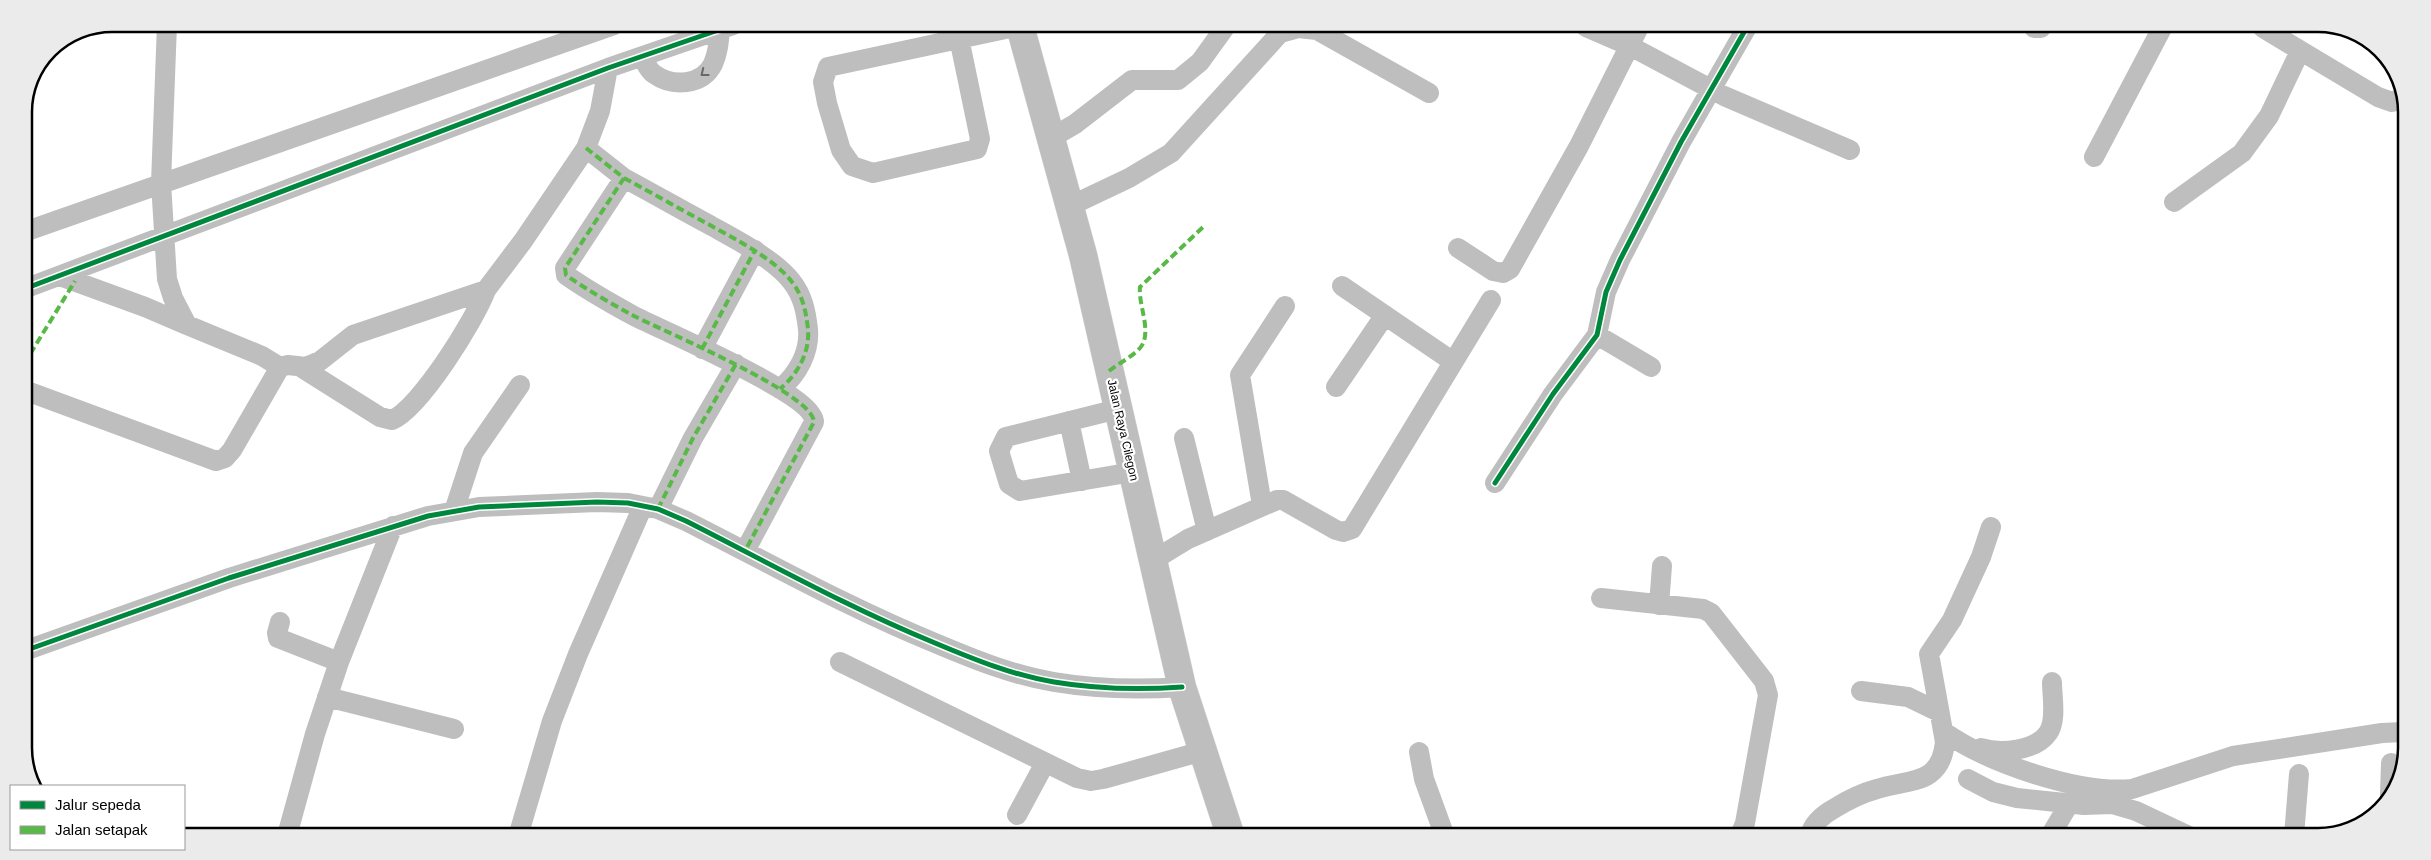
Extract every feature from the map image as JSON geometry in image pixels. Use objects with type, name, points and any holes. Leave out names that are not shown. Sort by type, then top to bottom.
[{"type":"highway","name":"Jalan Raya Cilegon","points":[[1021,32],[1083,255],[1182,687],[1228,828]]},
{"type":"street","points":[[167,32],[161,183],[167,279],[173,298],[187,325]]},
{"type":"street","points":[[32,229],[594,32]]},
{"type":"street","points":[[32,285],[608,68],[643,58],[679,34],[692,32]]},
{"type":"street","points":[[643,58],[654,74],[673,83],[687,83],[702,76],[712,66],[724,32]]},
{"type":"street","points":[[959,38],[980,139],[977,149],[873,173],[852,166],[841,150],[827,103],[823,82],[828,67],[959,38],[989,32]]},
{"type":"street","points":[[1051,138],[1075,124],[1132,80],[1178,80],[1200,62],[1222,32]]},
{"type":"street","points":[[1070,206],[1129,178],[1171,152],[1280,33],[1284,32]]},
{"type":"street","points":[[1321,32],[1429,93]]},
{"type":"street","points":[[1598,32],[1630,46],[1724,96],[1850,150]]},
{"type":"street","points":[[1458,248],[1493,270],[1502,273],[1510,269],[1579,146],[1637,32]]},
{"type":"street","points":[[1495,483],[1554,394],[1598,335],[1609,284],[1654,193],[1744,32]]},
{"type":"street","points":[[2094,157],[2160,32]]},
{"type":"street","points":[[2269,32],[2378,97],[2392,102],[2397,100]]},
{"type":"street","points":[[2174,202],[2242,153],[2269,116],[2300,51]]},
{"type":"street","points":[[60,276],[145,306],[290,367],[380,417],[392,420],[401,415],[434,377],[470,325],[486,290],[509,262],[586,148],[600,111],[608,68]]},
{"type":"street","points":[[586,148],[624,178],[755,250],[792,281],[801,297],[806,315],[807,348],[797,370],[780,389]]},
{"type":"street","points":[[624,178],[565,268],[566,275],[634,315],[736,364],[780,389],[808,409],[814,417],[814,422],[745,551]]},
{"type":"street","points":[[702,349],[755,250]]},
{"type":"street","points":[[1342,286],[1452,361]]},
{"type":"street","points":[[290,367],[306,367],[320,361],[334,348],[354,335],[486,290]]},
{"type":"street","points":[[1152,561],[1207,530],[1277,500],[1283,500],[1336,530],[1343,532],[1352,529],[1452,361],[1491,300]]},
{"type":"street","points":[[1262,505],[1240,375],[1285,306]]},
{"type":"street","points":[[1336,387],[1385,315]]},
{"type":"street","points":[[1598,335],[1651,367]]},
{"type":"street","points":[[520,828],[552,721],[582,645],[650,508],[736,364]]},
{"type":"street","points":[[32,393],[216,461],[225,458],[232,450],[290,367]]},
{"type":"street","points":[[454,511],[474,453],[520,385]]},
{"type":"street","points":[[1118,409],[1006,437],[999,452],[1009,484],[1020,491],[1133,472]]},
{"type":"street","points":[[1069,421],[1082,480]]},
{"type":"street","points":[[1184,438],[1207,530]]},
{"type":"street","points":[[33,648],[229,578],[393,526],[454,511],[478,507],[563,502],[628,503],[650,508],[745,551],[893,626],[995,667],[1053,682],[1098,687],[1141,690],[1182,687]]},
{"type":"street","points":[[289,828],[339,662],[393,526]]},
{"type":"street","points":[[1813,828],[1823,815],[1850,799],[1878,788],[1919,781],[1932,772],[1944,754],[1941,722],[1929,654],[1952,620],[1971,575],[1981,557],[1991,527]]},
{"type":"street","points":[[1659,604],[1662,566]]},
{"type":"street","points":[[1601,598],[1703,609],[1710,613],[1764,681],[1768,695],[1743,828]]},
{"type":"street","points":[[280,622],[278,638],[339,662]]},
{"type":"street","points":[[840,662],[1077,778],[1091,781],[1203,751]]},
{"type":"street","points":[[1941,722],[1983,749],[2006,750],[2023,748],[2039,742],[2048,733],[2052,723],[2052,682]]},
{"type":"street","points":[[1861,691],[1908,697],[1977,753],[2004,764],[2051,777],[2113,790],[2132,789],[2250,752],[2398,732]]},
{"type":"street","points":[[327,697],[454,729]]},
{"type":"street","points":[[1419,752],[1424,779],[1442,828]]},
{"type":"street","points":[[1017,815],[1045,763]]},
{"type":"street","points":[[2390,782],[2391,763]]},
{"type":"street","points":[[2295,828],[2299,774]]},
{"type":"street","points":[[1968,780],[1993,792],[2017,798],[2069,804],[2112,804],[2171,828]]},
{"type":"street","points":[[2055,828],[2069,804]]},
{"type":"marked path","points":[[586,148],[624,178],[565,268],[566,275],[634,316],[765,380],[790,396],[807,410],[814,422],[745,551]]},
{"type":"marked path","points":[[624,178],[765,257],[785,273],[792,282],[803,304],[808,338],[802,362],[792,377],[780,389]]},
{"type":"marked path","points":[[1109,371],[1137,351],[1144,342],[1145,327],[1140,287],[1203,227]]},
{"type":"marked path","points":[[702,349],[755,250]]},
{"type":"marked path","points":[[32,350],[75,281]]},
{"type":"marked path","points":[[658,509],[693,438],[736,364]]},
{"type":"cycle path","points":[[32,286],[608,68],[713,32]]},
{"type":"cycle path","points":[[1495,483],[1553,394],[1597,335],[1606,292],[1620,260],[1681,142],[1744,32]]},
{"type":"cycle path","points":[[33,648],[229,578],[428,516],[479,507],[597,502],[628,503],[658,509],[686,521],[871,615],[978,661],[1008,671],[1038,679],[1086,686],[1134,689],[1182,687]]}]
